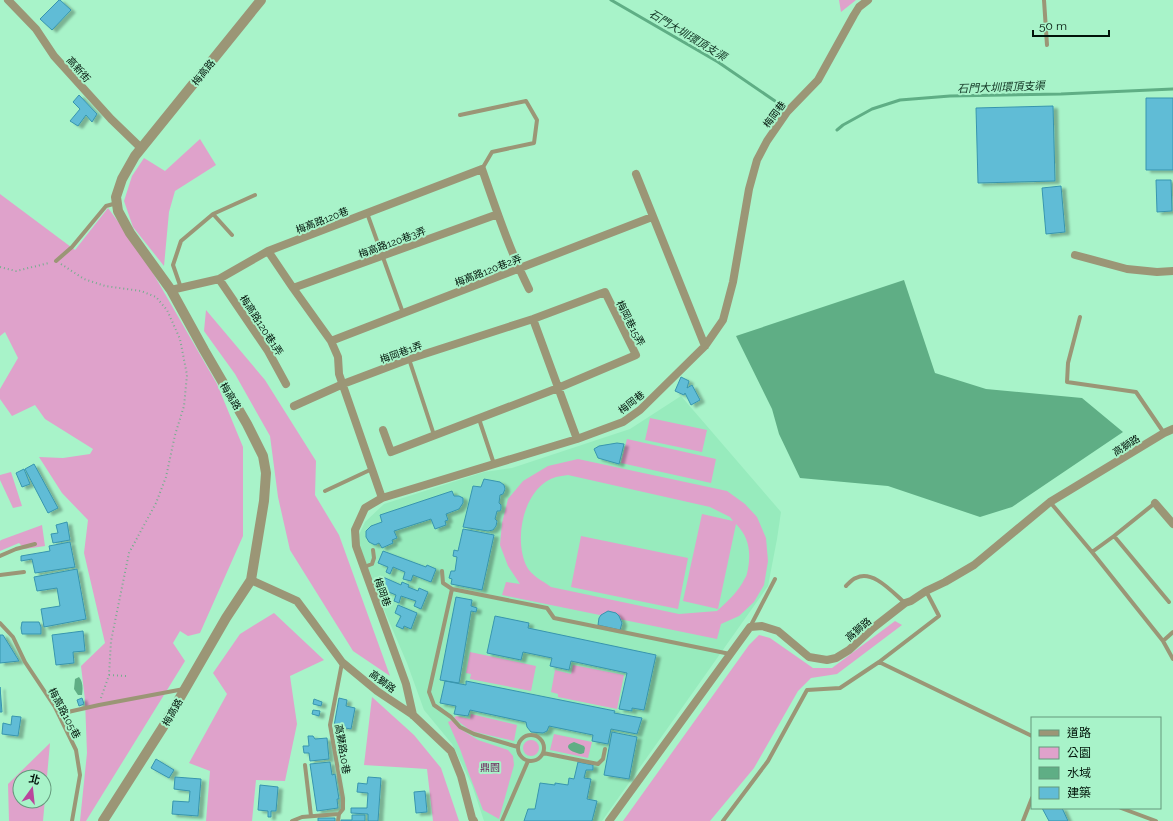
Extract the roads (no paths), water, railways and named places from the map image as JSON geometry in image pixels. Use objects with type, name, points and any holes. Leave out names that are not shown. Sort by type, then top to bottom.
[{"type":"street","name":"高新街","points":[[8,0],[36,29],[54,56],[111,119],[141,148]]},
{"type":"street","name":"梅高路","points":[[103,821],[163,727],[226,618],[251,580],[264,501],[266,472],[263,456],[248,424],[204,350],[176,289],[130,233],[118,212],[116,197],[122,179],[135,156],[261,0]]},
{"type":"street","name":"梅岡巷","points":[[413,715],[406,684],[356,546],[355,530],[365,508],[382,498],[577,439],[623,422],[640,410],[705,346],[723,320],[733,282],[749,189],[757,160],[767,141],[787,112],[818,80],[854,14],[859,7],[868,0]]},
{"type":"street","points":[[482,169],[519,269],[529,289]]},
{"type":"street","name":"梅高路120巷","points":[[176,289],[219,279],[268,251],[482,169]]},
{"type":"street","points":[[636,174],[705,346]]},
{"type":"street","name":"梅高路120巷3弄","points":[[293,288],[498,214]]},
{"type":"street","name":"梅高路120巷2弄","points":[[331,341],[652,217]]},
{"type":"street","points":[[268,251],[331,341],[338,357],[339,374],[382,498]]},
{"type":"street","points":[[1075,255],[1127,269],[1157,272],[1173,271]]},
{"type":"street","name":"梅高路120巷1弄","points":[[219,279],[268,351],[286,384]]},
{"type":"street","name":"梅岡巷15弄","points":[[383,430],[392,452],[558,388],[636,355],[605,292],[533,319],[466,341]]},
{"type":"street","points":[[533,319],[577,439]]},
{"type":"street","name":"梅岡巷1弄","points":[[294,406],[343,384],[466,341]]},
{"type":"street","name":"高獅路","points":[[750,627],[762,626],[778,631],[809,657],[827,660],[836,658],[849,650],[873,628],[905,603],[974,565],[1050,502],[1173,429]]},
{"type":"street","points":[[1155,503],[1173,524]]},
{"type":"street","name":"高獅路","points":[[251,580],[297,601],[342,662],[377,691],[413,715],[451,751],[461,776],[472,820]]},
{"type":"street","points":[[609,821],[750,627]]},
{"type":"lane","points":[[1044,0],[1047,45]]},
{"type":"lane","points":[[460,115],[526,101],[538,120],[534,143],[492,152],[482,169]]},
{"type":"lane","points":[[176,289],[173,265],[182,241],[213,214],[255,195]]},
{"type":"lane","points":[[56,261],[72,248],[106,206],[117,203]]},
{"type":"lane","points":[[367,213],[403,313]]},
{"type":"lane","points":[[213,214],[232,234]]},
{"type":"lane","points":[[1080,317],[1068,363],[1067,382],[1136,392],[1164,433]]},
{"type":"lane","points":[[409,360],[434,435]]},
{"type":"lane","points":[[478,418],[494,464]]},
{"type":"lane","points":[[325,491],[372,469]]},
{"type":"lane","points":[[1050,502],[1092,552],[1162,641],[1173,659]]},
{"type":"lane","points":[[1092,552],[1155,503]]},
{"type":"lane","points":[[1114,536],[1169,602]]},
{"type":"lane","points":[[0,556],[16,549],[35,544]]},
{"type":"lane","points":[[363,568],[372,564],[374,558],[372,550]]},
{"type":"lane","points":[[442,571],[443,583],[452,589],[547,608],[554,618],[730,654]]},
{"type":"lane","points":[[0,575],[24,572]]},
{"type":"lane","points":[[846,586],[857,577],[870,576],[883,584],[905,603]]},
{"type":"lane","points":[[750,627],[774,579]]},
{"type":"lane","points":[[452,589],[429,692],[434,705],[451,717],[460,727],[474,734],[518,747]]},
{"type":"lane","points":[[723,821],[768,761],[807,690],[840,688],[879,662],[939,616],[926,592]]},
{"type":"lane","name":"梅高路105巷","points":[[0,623],[13,637],[26,662],[55,707],[76,750],[80,775],[72,821]]},
{"type":"lane","points":[[1162,641],[1173,632]]},
{"type":"lane","name":"高獅路10巷","points":[[338,821],[339,814],[343,809],[343,798],[330,725],[342,662]]},
{"type":"lane","points":[[879,662],[1031,736]]},
{"type":"lane","points":[[59,714],[186,688]]},
{"type":"lane","points":[[532,735],[540,738],[544,745],[543,753],[539,759],[528,761],[519,754],[518,747],[518,743],[524,737],[532,735]]},
{"type":"lane","points":[[543,753],[598,764],[603,758],[605,749]]},
{"type":"lane","points":[[502,821],[528,761]]},
{"type":"lane","points":[[305,765],[311,816]]},
{"type":"lane","points":[[1023,821],[1031,801]]},
{"type":"lane","points":[[1124,809],[1156,821]]},
{"type":"lane","points":[[292,821],[302,817],[339,814]]},
{"type":"water","points":[[904,280],[935,373],[986,389],[1082,398],[1123,432],[1012,507],[980,517],[888,486],[800,478],[779,434],[772,409],[736,336]]},
{"type":"water","points":[[79,677],[83,690],[82,695],[78,695],[74,689],[75,679]]},
{"type":"water","points":[[574,742],[584,746],[584,753],[581,754],[568,748],[570,744]]},
{"type":"waterway","name":"石門大圳環頂支渠","points":[[611,0],[718,62],[775,101]]},
{"type":"waterway","name":"石門大圳環頂支渠","points":[[837,130],[843,125],[872,109],[900,100],[950,96],[1061,94],[1173,89]]},
{"type":"park label","name":"鼎園","points":[[490,767]]}]
